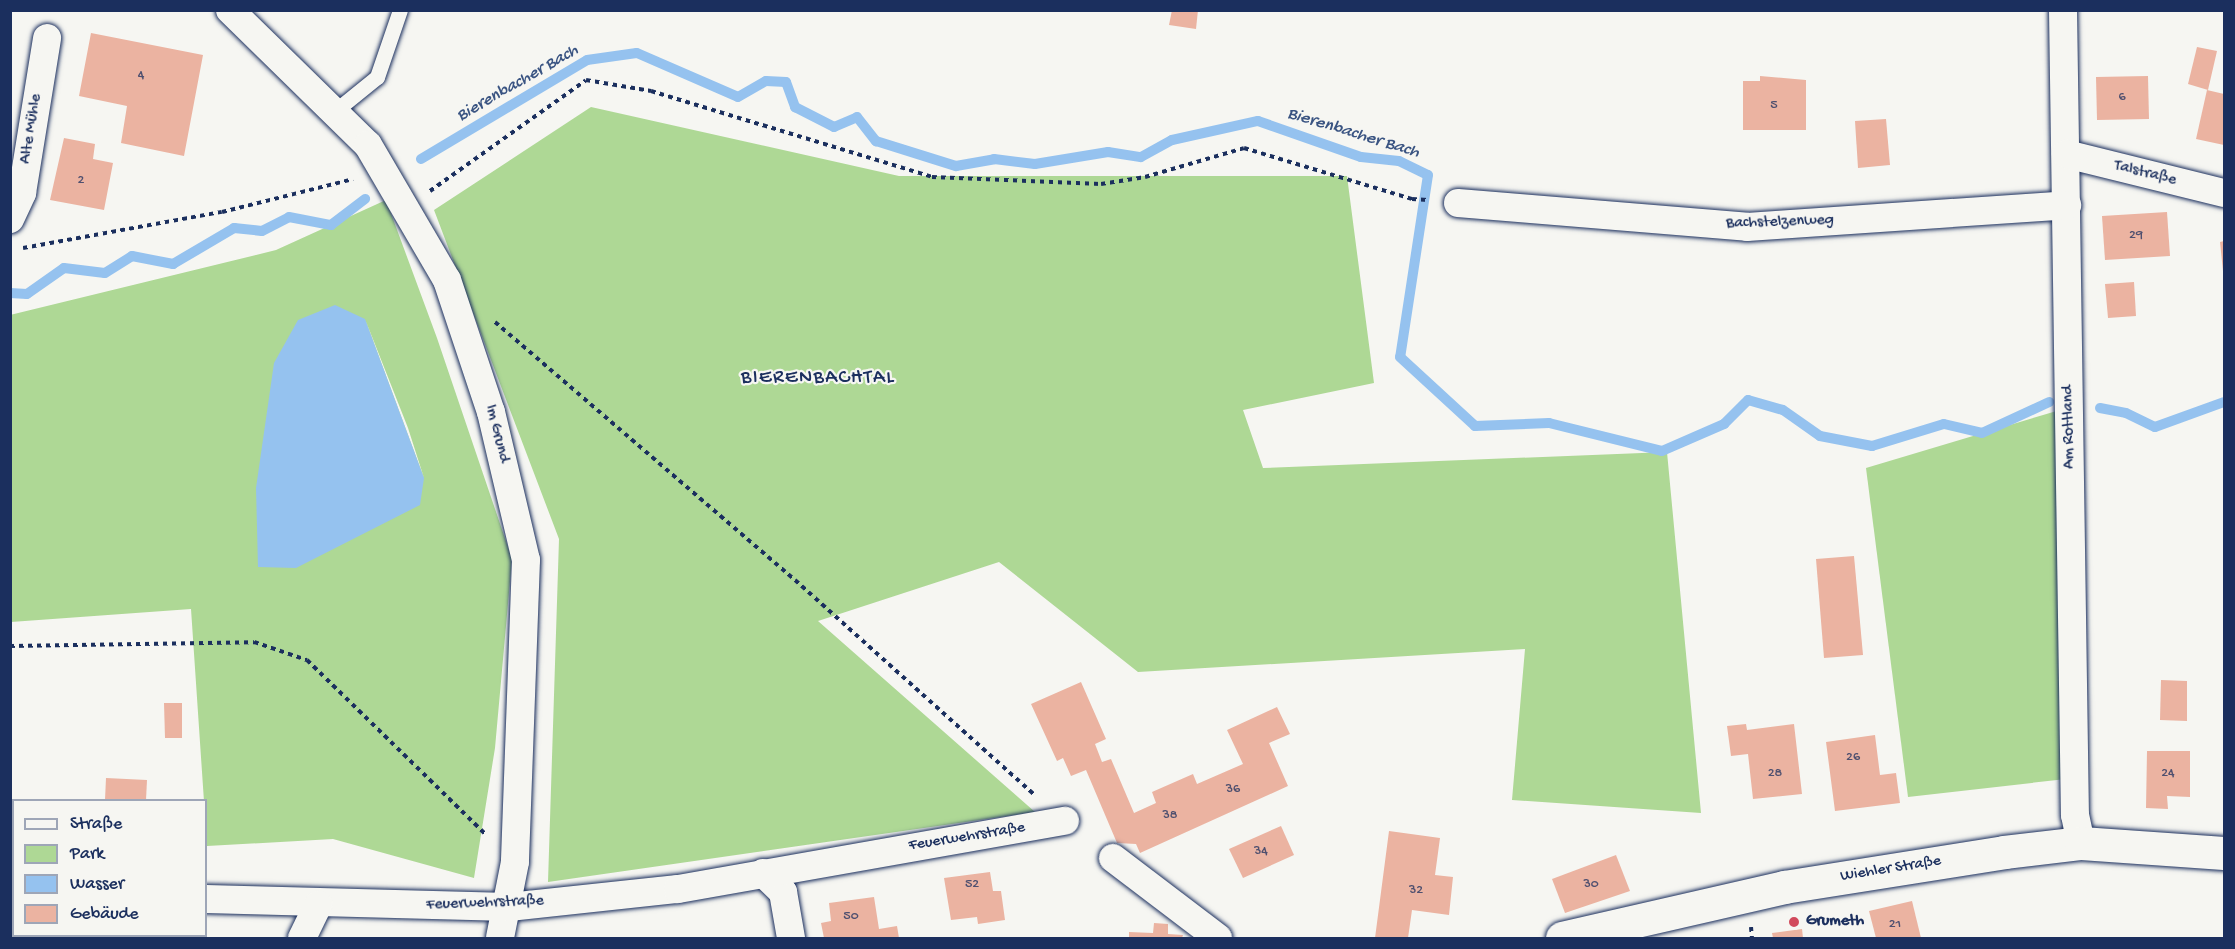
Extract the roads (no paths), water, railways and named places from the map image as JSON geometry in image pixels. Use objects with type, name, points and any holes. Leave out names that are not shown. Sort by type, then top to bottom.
[{"type":"main road","name":"Wiehler Straße","points":[[1562,939],[1784,887],[2082,843],[2224,853]]},
{"type":"street","name":"Im Grund","points":[[230,10],[335,111],[380,165],[447,280],[491,412],[526,560],[515,862],[509,906],[500,939]]},
{"type":"street","name":"Am Rottland","points":[[2063,10],[2075,815],[2082,843]]},
{"type":"street","name":"Alte Mühle","points":[[10,219],[22,194],[47,38]]},
{"type":"street","name":"Talstraße","points":[[2066,154],[2224,193]]},
{"type":"street","name":"Bachstelzenweg","points":[[1458,203],[1747,227],[2067,205]]},
{"type":"street","name":"Feuerwehrstraße","points":[[207,899],[318,905],[509,906],[678,889],[1065,821]]},
{"type":"street","points":[[1113,858],[1218,939]]},
{"type":"street","points":[[763,873],[783,892],[791,939]]},
{"type":"street","points":[[302,939],[318,905]]},
{"type":"lane","points":[[335,111],[376,77],[400,10]]},
{"type":"water","points":[[335,305],[365,319],[424,478],[420,505],[296,568],[258,567],[256,488],[274,363],[298,320]]},
{"type":"waterway","name":"Bierenbacher Bach","points":[[421,159],[587,60],[637,53],[738,97],[766,81],[786,82],[795,107],[834,127],[857,117],[876,141],[956,166],[994,159],[1035,164],[1108,152],[1141,157],[1172,140],[1258,121],[1361,157],[1399,161],[1428,175],[1400,357],[1475,426],[1549,423],[1662,451],[1724,424],[1748,400],[1783,410],[1820,436],[1872,446],[1944,424],[1982,433],[2049,402]]},
{"type":"waterway","name":"Bierenbacher Bach","points":[[10,293],[27,294],[64,268],[105,273],[132,256],[173,264],[234,228],[262,231],[289,217],[331,225],[365,199]]},
{"type":"waterway","name":"Bierenbacher Bach","points":[[2100,408],[2126,413],[2155,427],[2224,402]]},
{"type":"place","name":"Grumeth","points":[[1794,922]]},
{"type":"district","name":"BIERENBACHTAL","points":[[818,378]]}]
